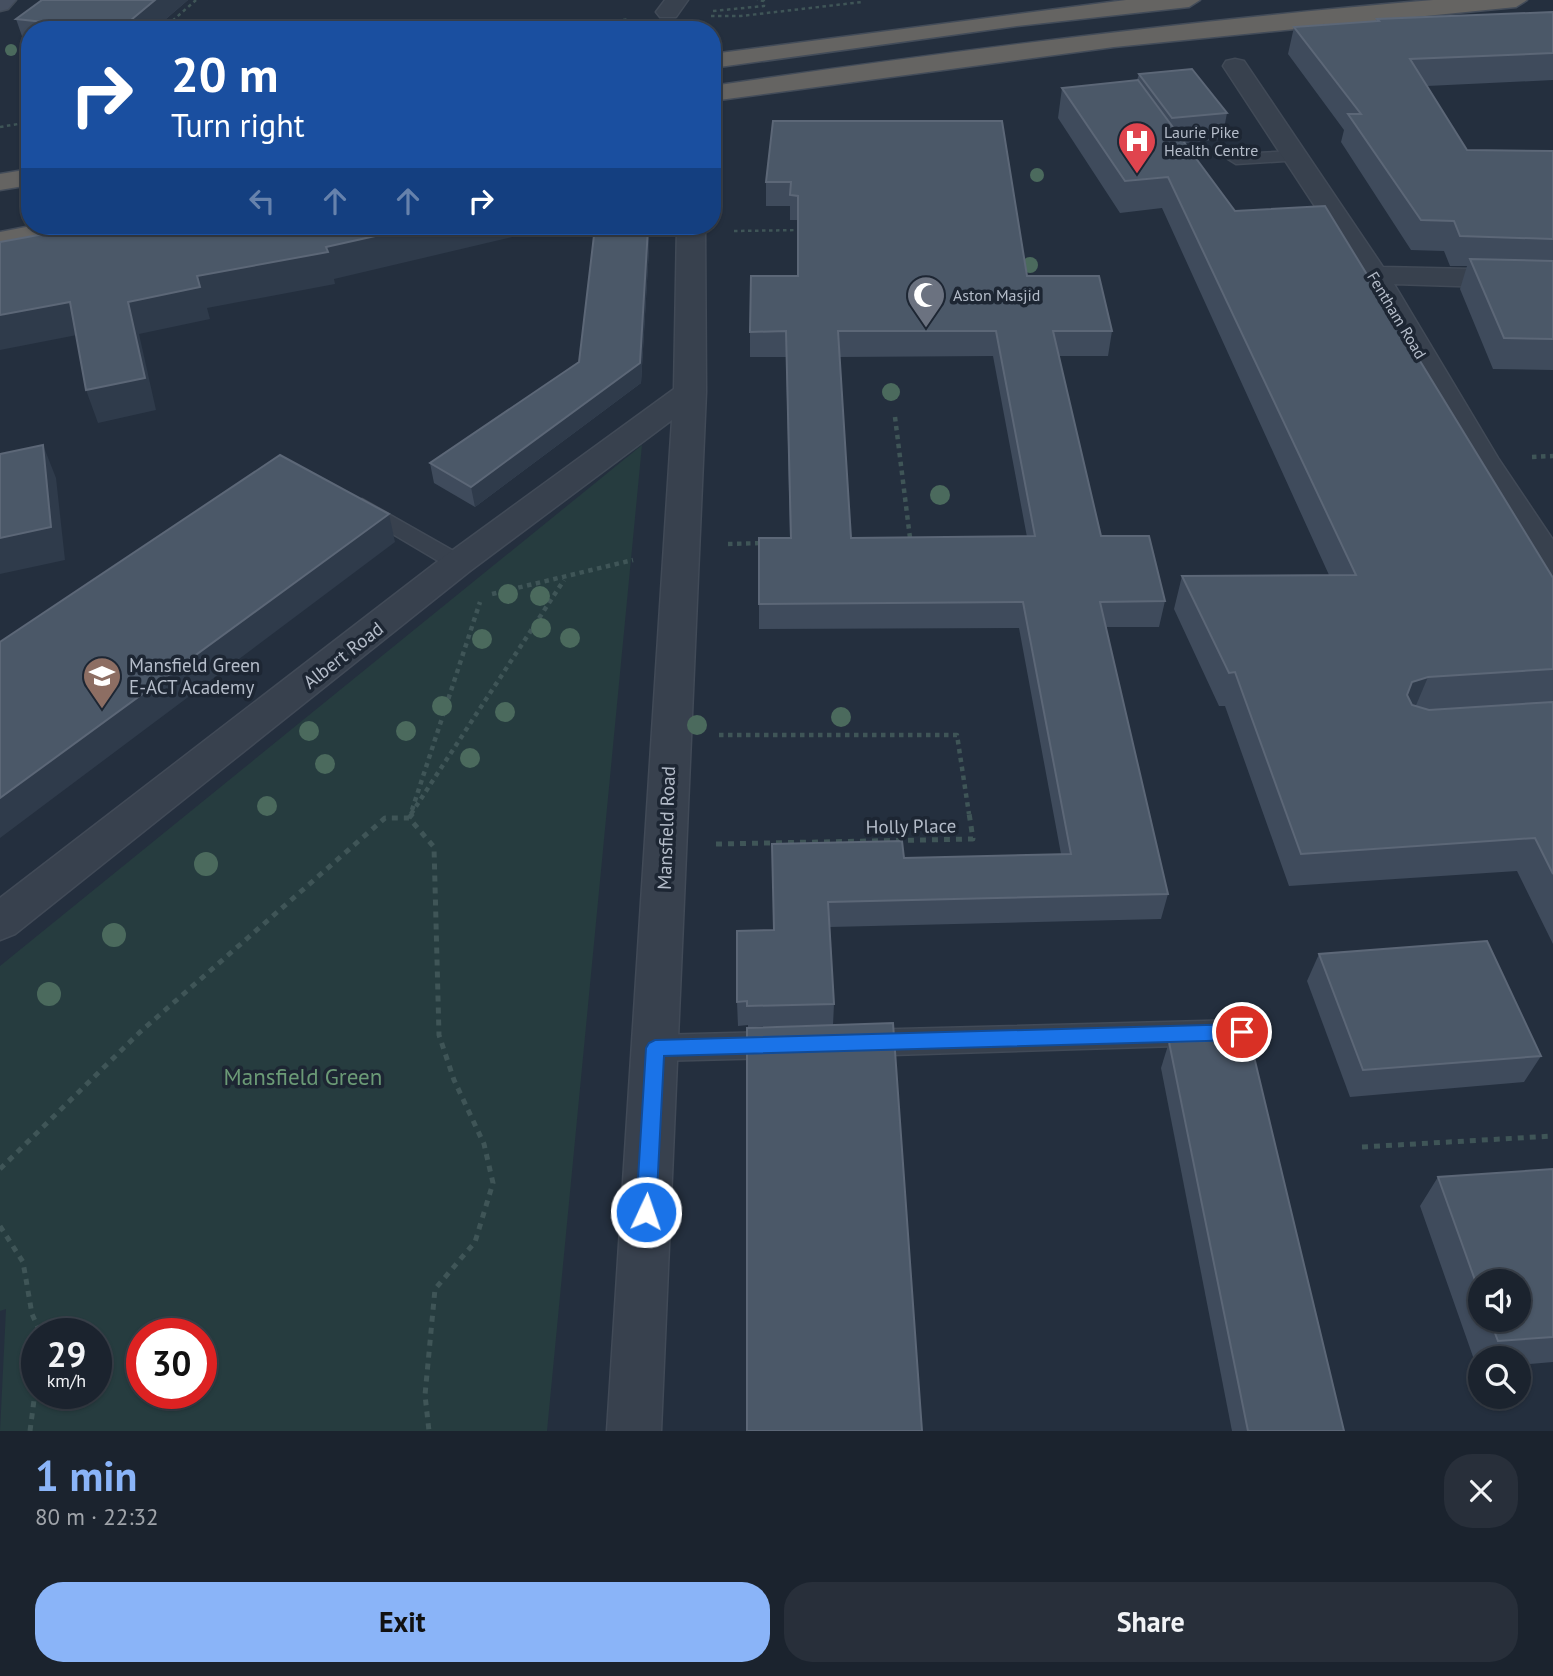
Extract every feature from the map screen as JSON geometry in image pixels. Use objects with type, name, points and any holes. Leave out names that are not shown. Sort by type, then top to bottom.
[{"type":"highway","points":[[721,60],[1017,19],[1189,0]]},
{"type":"highway","points":[[721,93],[1038,47],[1279,21],[1516,0]]},
{"type":"highway","points":[[1371,12],[1539,14]]},
{"type":"highway","points":[[721,42],[906,13],[1017,19]]},
{"type":"highway","points":[[721,114],[830,96],[1188,51],[1279,21]]},
{"type":"highway","points":[[0,166],[21,162]]},
{"type":"highway","points":[[0,182],[21,178]]},
{"type":"highway","points":[[0,217],[21,213]]},
{"type":"highway","points":[[0,240],[27,235]]},
{"type":"main road","points":[[0,4],[5,0]]},
{"type":"street","name":"Fentham Road","points":[[1235,66],[1374,275],[1482,458],[1553,567]]},
{"type":"street","name":"Mansfield Road","points":[[634,1431],[690,392],[691,235]]},
{"type":"street","points":[[1374,275],[1553,280]]},
{"type":"street","name":"Albert Road","points":[[0,922],[458,563],[690,392]]},
{"type":"lane","points":[[1236,159],[1294,156]]},
{"type":"lane","points":[[339,492],[458,563]]},
{"type":"lane","points":[[655,1048],[1242,1032]]},
{"type":"path","points":[[172,21],[196,0]]},
{"type":"path","points":[[757,0],[764,1],[764,6]]},
{"type":"path","points":[[706,15],[741,16],[862,2]]},
{"type":"path","points":[[619,21],[636,18]]},
{"type":"path","points":[[0,127],[21,124]]},
{"type":"path","points":[[721,229],[810,230]]},
{"type":"path","points":[[895,417],[910,538],[896,538]]},
{"type":"path","points":[[409,818],[564,579],[681,546],[775,543]]},
{"type":"path","points":[[409,818],[482,596]]},
{"type":"path","name":"Holly Place","points":[[666,846],[973,839],[957,735],[670,734]]},
{"type":"path","points":[[0,1169],[140,1032],[385,818],[409,818],[434,847],[439,1035],[454,1080],[484,1144],[493,1183],[475,1242],[435,1289],[425,1395],[429,1431]]},
{"type":"path","points":[[1362,1147],[1553,1136]]},
{"type":"path","points":[[0,1226],[23,1262],[34,1318]]},
{"type":"path","points":[[30,1431],[33,1409]]},
{"type":"green space","name":"Mansfield Green","points":[[642,445],[547,1431],[0,1431],[6,1309],[0,1311],[0,966]]},
{"type":"building","points":[[42,0],[155,0],[130,21],[16,19]]},
{"type":"building","points":[[1553,12],[1553,53],[1410,59],[1467,150],[1553,151],[1553,239],[1460,236],[1454,221],[1421,220],[1348,114],[1361,114],[1294,27],[1379,21],[1377,19]]},
{"type":"building","points":[[1192,69],[1227,113],[1172,118],[1139,74]]},
{"type":"building","points":[[1138,80],[1235,211],[1325,206],[1553,578],[1553,669],[1428,677],[1412,682],[1407,695],[1412,705],[1429,710],[1553,702],[1553,874],[1535,838],[1301,854],[1235,672],[1229,673],[1182,576],[1356,575],[1168,177],[1125,181],[1062,88]]},
{"type":"building","points":[[773,121],[1002,121],[1027,276],[1099,276],[1112,331],[1053,331],[1101,536],[1149,536],[1165,601],[1100,602],[1168,894],[828,902],[834,1004],[747,1006],[747,1001],[737,1002],[737,931],[774,930],[772,844],[902,841],[904,858],[1071,854],[1023,602],[759,604],[759,538],[791,538],[786,331],[750,332],[751,276],[798,276],[798,196],[790,195],[791,182],[766,182]],"holes":[[[838,331],[996,331],[1035,536],[851,538]]]},
{"type":"building","points":[[38,235],[380,235],[326,247],[328,252],[197,276],[200,287],[128,302],[145,378],[86,390],[70,302],[0,315],[0,242]]},
{"type":"building","points":[[594,235],[648,235],[640,363],[471,487],[430,463],[579,362]]},
{"type":"building","points":[[1470,259],[1553,261],[1553,339],[1504,338]]},
{"type":"building","points":[[43,445],[51,527],[0,538],[0,454]]},
{"type":"building","points":[[280,455],[389,514],[0,798],[0,642]]},
{"type":"building","points":[[1487,941],[1541,1056],[1363,1070],[1319,954]]},
{"type":"building","points":[[893,1023],[922,1431],[747,1431],[747,1028]]},
{"type":"building","points":[[1250,1040],[1344,1431],[1248,1431],[1169,1042]]},
{"type":"building","points":[[1553,1169],[1553,1337],[1498,1341],[1495,1332],[1531,1332],[1531,1269],[1471,1269],[1438,1177]]},
{"type":"place","name":"Laurie Pike Health Centre","points":[[1137,175]]},
{"type":"place","name":"Aston Masjid","points":[[926,329]]},
{"type":"place","name":"Mansfield Green E-ACT Academy","points":[[102,710]]},
{"type":"route","points":[[646,1212],[655,1048],[1242,1032]]}]
